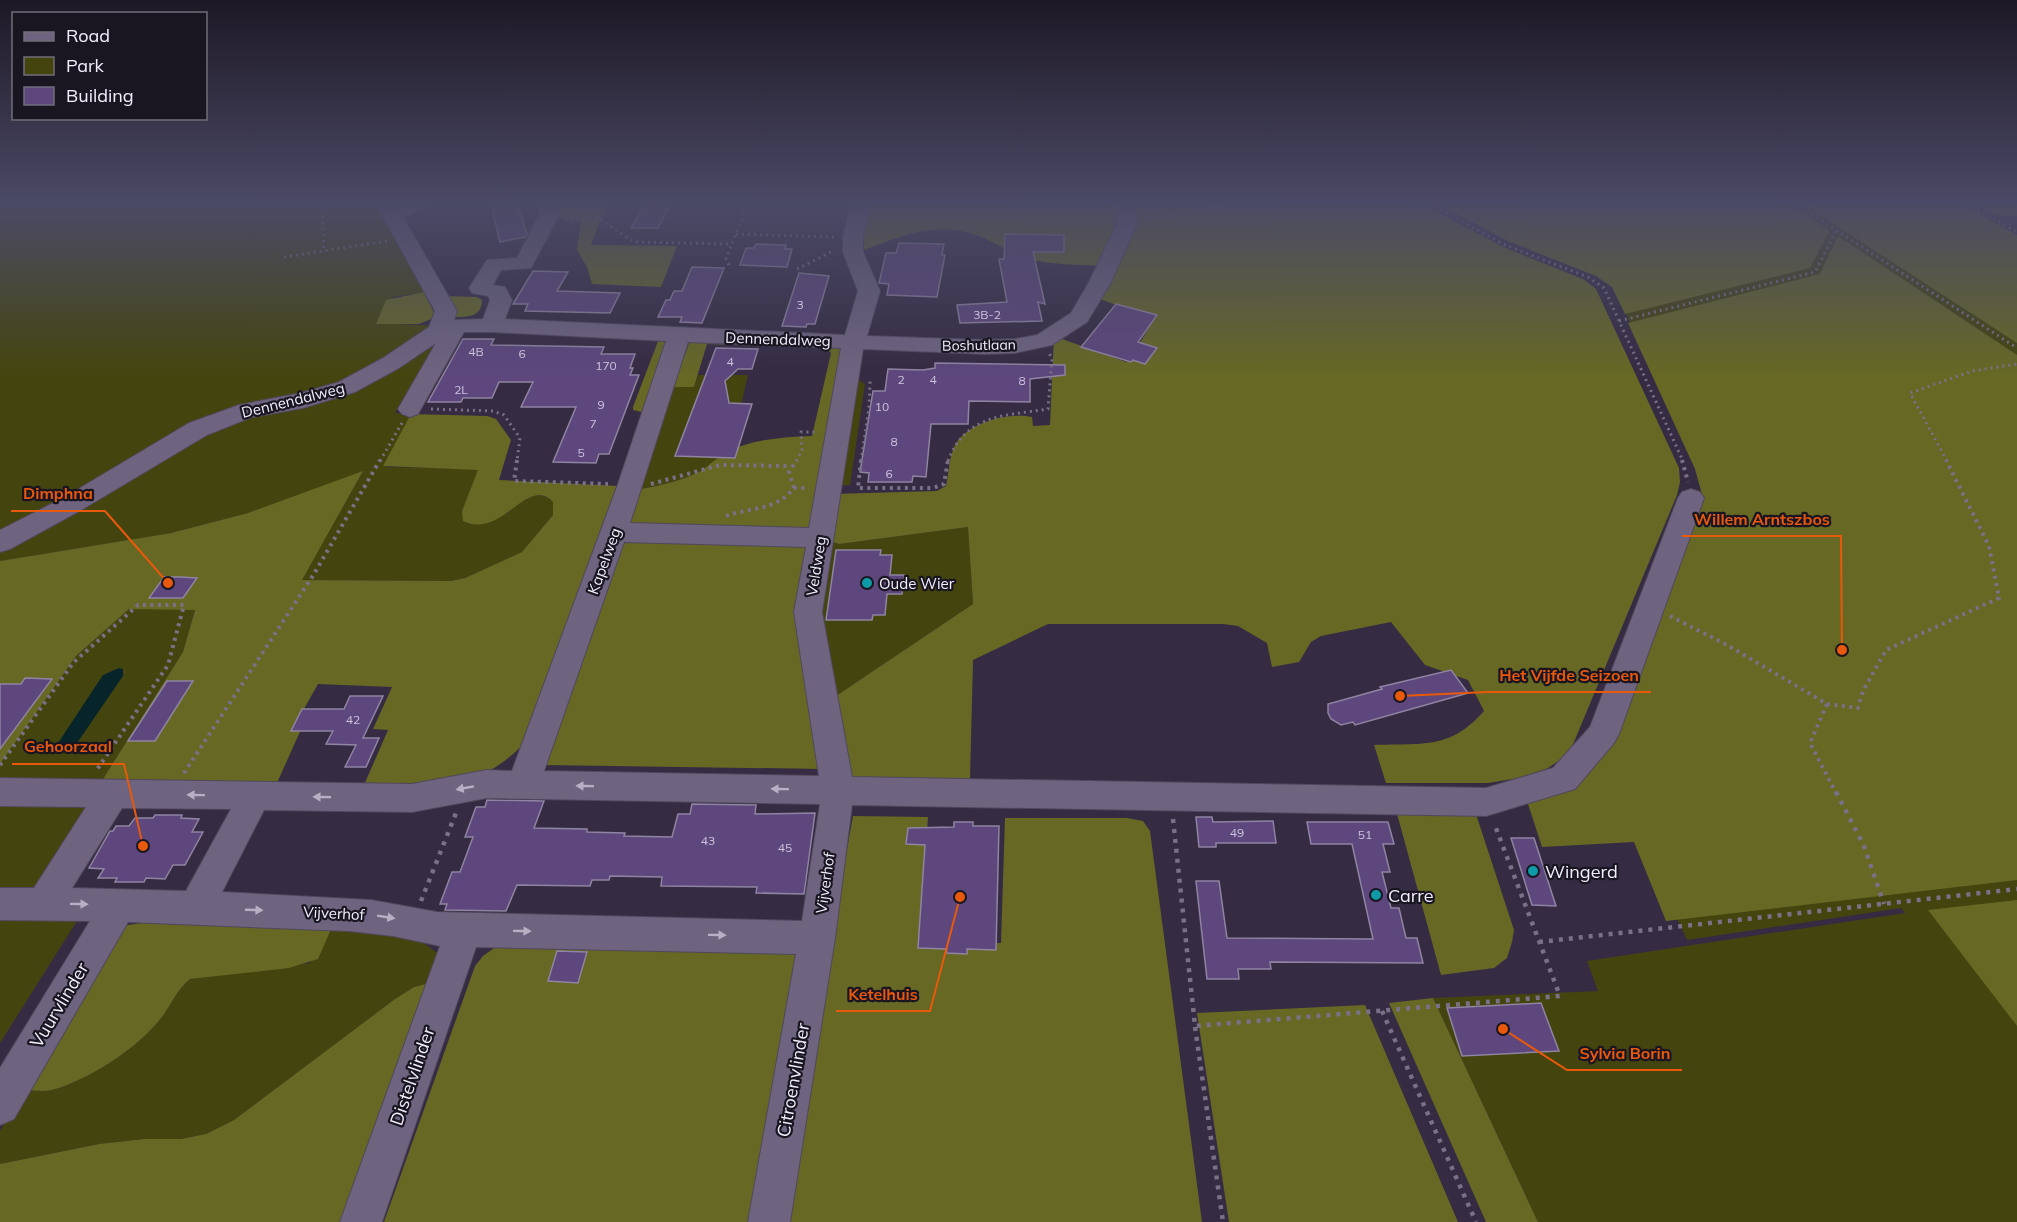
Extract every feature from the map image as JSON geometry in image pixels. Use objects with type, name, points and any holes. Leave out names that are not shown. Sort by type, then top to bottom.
[{"type":"lane","points":[[410,409],[448,328],[446,311],[418,261]]},
{"type":"lane","points":[[492,325],[501,300],[497,292],[480,288],[494,264],[524,264],[525,261]]},
{"type":"lane","name":"Veldweg","points":[[838,790],[808,612],[853,353],[868,291],[856,261]]},
{"type":"lane","name":"Boshutlaan","points":[[853,353],[1015,346],[1044,340],[1079,317],[1099,284],[1108,261]]},
{"type":"lane","name":"Dennendalweg","points":[[0,542],[74,503],[198,429],[247,410],[303,400],[347,387],[369,377],[448,328],[492,325],[679,335],[853,353]]},
{"type":"lane","name":"Kapelweg","points":[[524,785],[631,484],[679,335]]},
{"type":"lane","points":[[0,792],[412,798],[487,784],[1486,802],[1564,779],[1603,734],[1691,498]]},
{"type":"lane","points":[[614,532],[820,538]]},
{"type":"lane","name":"Vijverhof","points":[[0,904],[119,905],[366,914],[413,921],[437,928],[817,938],[838,790]]},
{"type":"lane","points":[[43,904],[113,794]]},
{"type":"lane","points":[[196,908],[255,796]]},
{"type":"lane","name":"Vuurvlinder","points":[[0,1105],[119,905]]},
{"type":"lane","name":"Distelvlinder","points":[[361,1222],[464,929]]},
{"type":"lane","name":"Citroenvlinder","points":[[769,1222],[817,938]]},
{"type":"path","points":[[727,261],[729,265]]},
{"type":"path","points":[[797,269],[813,261]]},
{"type":"path","points":[[1547,261],[1588,277],[1604,288],[1685,466],[1691,498]]},
{"type":"path","points":[[1619,321],[1815,272],[1821,261]]},
{"type":"path","points":[[1882,261],[2017,348]]},
{"type":"path","points":[[853,353],[870,381],[870,404],[859,460],[858,488],[933,488],[944,484],[946,465],[952,446],[969,429],[1001,415],[1048,409],[1052,359],[1044,340]]},
{"type":"path","points":[[1650,607],[1722,642],[1827,704],[1858,708],[1863,691],[1886,650],[1999,598],[1989,546],[1910,393],[1972,371],[2017,364]]},
{"type":"path","points":[[170,794],[314,574],[410,409],[493,411],[504,415],[520,438],[514,481],[631,484],[678,479],[722,465],[752,463],[771,468],[791,466]]},
{"type":"path","points":[[794,488],[789,480],[791,466],[801,453],[801,432],[839,431]]},
{"type":"path","points":[[794,488],[829,488]]},
{"type":"path","points":[[701,535],[707,526],[728,515],[774,506],[784,500],[794,488]]},
{"type":"path","points":[[0,765],[73,663],[138,605],[184,605],[168,665],[105,760],[76,793]]},
{"type":"path","points":[[1827,704],[1810,743],[1864,846],[1884,904]]},
{"type":"path","points":[[413,921],[466,788]]},
{"type":"path","points":[[1171,796],[1195,1026],[1223,1222]]},
{"type":"path","points":[[1195,1026],[1560,996],[1486,802]]},
{"type":"path","points":[[1539,942],[2017,888]]},
{"type":"path","points":[[1382,1011],[1476,1222]]},
{"type":"green space","points":[[0,261],[407,261],[424,292],[393,297],[376,323],[437,326],[349,382],[275,399],[0,536]]},
{"type":"green space","points":[[1584,261],[2017,261],[2017,1222],[1538,1222],[1433,998],[1598,991],[1587,961],[1905,913],[1901,908],[1687,940],[1620,797],[1715,503],[1606,272]]},
{"type":"green space","points":[[436,342],[395,413],[411,414],[386,467],[479,469],[462,511],[506,514],[529,498],[547,497],[553,502],[553,515],[522,552],[465,578],[451,581],[301,580],[362,473],[248,513],[171,533],[0,561],[0,548],[226,422],[298,405]]},
{"type":"green space","points":[[698,375],[748,375],[733,439],[716,461],[704,469],[677,480],[635,490],[673,387],[694,387]]},
{"type":"green space","points":[[856,378],[865,384],[850,485],[834,486]]},
{"type":"green space","points":[[968,527],[973,604],[836,696],[815,609],[826,540],[839,544]]},
{"type":"green space","points":[[163,571],[195,609],[183,652],[103,779],[0,778],[0,764],[76,656],[129,609]]},
{"type":"green space","points":[[0,800],[96,801],[38,891],[0,891]]},
{"type":"green space","points":[[0,912],[82,913],[0,1043]]},
{"type":"green space","points":[[336,918],[422,942],[439,954],[434,982],[414,987],[395,999],[234,1120],[206,1134],[181,1139],[144,1139],[99,1144],[0,1164],[0,1131],[24,1090],[52,1090],[66,1085],[95,1072],[123,1054],[162,1018],[180,989],[190,979],[310,963]]},
{"type":"shaded area","points":[[583,261],[671,261],[661,287],[592,284]]},
{"type":"shaded area","points":[[1040,261],[1100,261],[1098,266]]},
{"type":"shaded area","points":[[1112,261],[1538,261],[1583,279],[1596,289],[1679,468],[1680,482],[1677,495],[1574,742],[1566,756],[1548,768],[1525,777],[1488,783],[1386,783],[1374,745],[1421,744],[1447,738],[1471,724],[1484,711],[1468,680],[1425,665],[1391,622],[1321,636],[1311,642],[1299,662],[1272,667],[1267,643],[1238,626],[1223,624],[1048,624],[973,660],[970,779],[852,777],[836,696],[973,604],[968,527],[839,544],[826,540],[833,494],[937,491],[946,486],[955,445],[969,430],[990,421],[1012,416],[1032,417],[1033,426],[1050,425],[1054,336],[1126,362],[1154,319],[1100,299]]},
{"type":"shaded area","points":[[1558,261],[1814,261],[1810,268],[1625,314],[1612,287],[1596,276]]},
{"type":"shaded area","points":[[1826,261],[1876,261],[2017,355],[2017,880],[1666,921],[1634,842],[1542,847],[1528,804],[1575,785],[1703,498],[1695,469],[1628,323],[1820,274]]},
{"type":"shaded area","points":[[1891,261],[2017,261],[2017,343]]},
{"type":"shaded area","points":[[424,292],[436,317],[419,324],[376,324],[386,300]]},
{"type":"shaded area","points":[[443,296],[477,297],[482,300],[480,310],[473,315],[454,317]]},
{"type":"shaded area","points":[[692,335],[842,347],[811,531],[623,527],[635,490],[691,475],[735,448],[779,438],[812,436],[831,353],[826,348],[707,344],[694,387],[673,387]]},
{"type":"shaded area","points":[[660,336],[678,336],[650,414],[633,410],[633,407]]},
{"type":"shaded area","points":[[411,414],[487,416],[496,419],[511,440],[499,480],[619,486],[527,740],[509,758],[472,778],[452,783],[364,785],[388,730],[373,729],[392,687],[318,684],[295,725],[303,725],[277,783],[103,779],[183,652],[195,610],[129,609],[76,656],[0,764],[0,561],[171,533],[248,513],[363,471],[302,580],[451,581],[465,578],[522,552],[553,515],[553,502],[543,496],[533,496],[490,522],[477,525],[463,521],[462,511],[478,470],[383,466]]},
{"type":"shaded area","points":[[620,538],[807,543],[824,769],[543,765]]},
{"type":"shaded area","points":[[119,668],[123,669],[123,676],[75,746],[56,746],[103,675]]},
{"type":"shaded area","points":[[1393,799],[1471,799],[1514,930],[1507,958],[1494,968],[1441,975]]},
{"type":"shaded area","points":[[853,816],[928,817],[919,942],[1001,943],[1005,818],[1127,818],[1143,821],[1150,831],[1202,1222],[780,1222]]},
{"type":"shaded area","points":[[2017,900],[2017,1026],[1928,910]]},
{"type":"shaded area","points":[[206,914],[336,918],[318,959],[289,968],[190,979],[180,989],[162,1018],[123,1054],[95,1072],[66,1085],[52,1090],[24,1090],[121,926]]},
{"type":"shaded area","points":[[497,946],[800,948],[754,1222],[384,1222],[475,966],[483,956]]},
{"type":"shaded area","points":[[434,982],[353,1222],[0,1222],[0,1164],[99,1144],[144,1139],[181,1139],[206,1134],[234,1120],[395,999],[414,987]]},
{"type":"shaded area","points":[[1433,998],[1538,1222],[1486,1222],[1389,1003]]},
{"type":"shaded area","points":[[1365,1005],[1458,1222],[1229,1222],[1197,1013]]},
{"type":"building","points":[[741,261],[789,261],[787,267],[740,265]]},
{"type":"building","points":[[884,261],[944,261],[937,297],[887,295],[889,284],[879,283]]},
{"type":"building","points":[[999,261],[1035,261],[1045,304],[1038,302],[1042,321],[960,323],[957,305],[1007,302]]},
{"type":"building","points":[[692,267],[724,268],[702,323],[680,322],[682,317],[658,317],[666,300],[670,300],[674,291],[682,291]]},
{"type":"building","points":[[533,271],[568,272],[557,291],[620,293],[610,313],[525,311],[528,304],[513,304]]},
{"type":"building","points":[[799,273],[829,276],[815,324],[807,324],[806,327],[782,326]]},
{"type":"building","points":[[1116,304],[1157,315],[1138,342],[1157,348],[1145,364],[1081,347]]},
{"type":"building","points":[[463,339],[494,339],[491,345],[604,347],[601,354],[635,354],[630,375],[639,375],[609,454],[599,454],[596,463],[553,462],[576,407],[521,407],[533,382],[499,382],[492,398],[463,398],[461,402],[428,402]]},
{"type":"building","points":[[716,348],[758,349],[752,369],[738,369],[725,381],[729,403],[752,404],[735,458],[675,456]]},
{"type":"building","points":[[935,363],[1065,365],[1065,375],[1030,379],[1030,402],[969,401],[968,424],[931,424],[926,477],[913,476],[912,482],[868,482],[869,473],[860,472],[873,391],[885,391],[888,369],[923,370],[935,368]]},
{"type":"building","name":"Oude Wier","points":[[836,550],[881,550],[880,555],[892,555],[890,575],[904,575],[902,594],[887,594],[885,615],[873,615],[872,620],[826,620]]},
{"type":"building","points":[[164,577],[197,578],[183,598],[149,598]]},
{"type":"building","points":[[1451,670],[1468,693],[1355,725],[1353,722],[1341,725],[1331,719],[1328,713],[1328,704],[1382,689],[1380,687]]},
{"type":"building","points":[[25,678],[52,679],[0,749],[0,684],[21,684]]},
{"type":"building","points":[[167,681],[193,681],[155,741],[128,741]]},
{"type":"building","points":[[350,696],[383,696],[363,738],[379,738],[366,767],[345,767],[356,745],[326,744],[333,731],[291,731],[302,709],[344,709]]},
{"type":"building","points":[[487,800],[544,801],[534,828],[587,829],[587,832],[625,833],[624,836],[672,837],[678,814],[690,814],[692,804],[756,805],[755,814],[815,813],[804,894],[756,893],[757,887],[661,886],[662,877],[610,876],[609,880],[592,880],[590,886],[517,885],[506,911],[445,910],[447,904],[440,904],[452,872],[460,872],[473,837],[465,837],[476,807],[485,807]]},
{"type":"building","points":[[155,815],[182,815],[181,818],[199,819],[192,832],[203,832],[185,865],[173,865],[165,879],[146,878],[144,882],[115,882],[117,878],[98,878],[104,869],[89,868],[110,831],[113,831],[116,826],[129,826],[135,818],[153,818]]},
{"type":"building","points":[[1196,817],[1212,817],[1213,822],[1273,821],[1276,843],[1216,843],[1216,847],[1199,847]]},
{"type":"building","points":[[954,822],[973,822],[973,826],[999,826],[996,950],[967,949],[967,954],[946,953],[947,949],[918,948],[925,845],[906,844],[908,828],[954,827]]},
{"type":"building","name":"Carre","points":[[1307,822],[1388,822],[1394,844],[1383,844],[1390,872],[1382,872],[1391,908],[1399,908],[1406,938],[1417,938],[1423,963],[1270,962],[1271,969],[1238,969],[1239,979],[1207,979],[1196,881],[1219,881],[1227,938],[1373,939],[1352,844],[1311,844]]},
{"type":"building","name":"Wingerd","points":[[1511,838],[1534,838],[1556,906],[1532,905]]},
{"type":"building","points":[[557,951],[587,952],[578,983],[548,981]]},
{"type":"building","points":[[1541,1003],[1559,1051],[1462,1056],[1447,1008]]},
{"type":"place","name":"Dimphna","points":[[168,583]]},
{"type":"place","name":"Oude Wier","points":[[867,583]]},
{"type":"place","name":"Willem Arntszbos","points":[[1842,650]]},
{"type":"place","name":"Het Vijfde Seizoen","points":[[1400,696]]},
{"type":"place","name":"Gehoorzaal","points":[[143,846]]},
{"type":"place","name":"Wingerd","points":[[1533,871]]},
{"type":"place","name":"Carre","points":[[1376,895]]},
{"type":"place","name":"Ketelhuis","points":[[960,897]]},
{"type":"place","name":"Sylvia Borin","points":[[1503,1029]]}]
